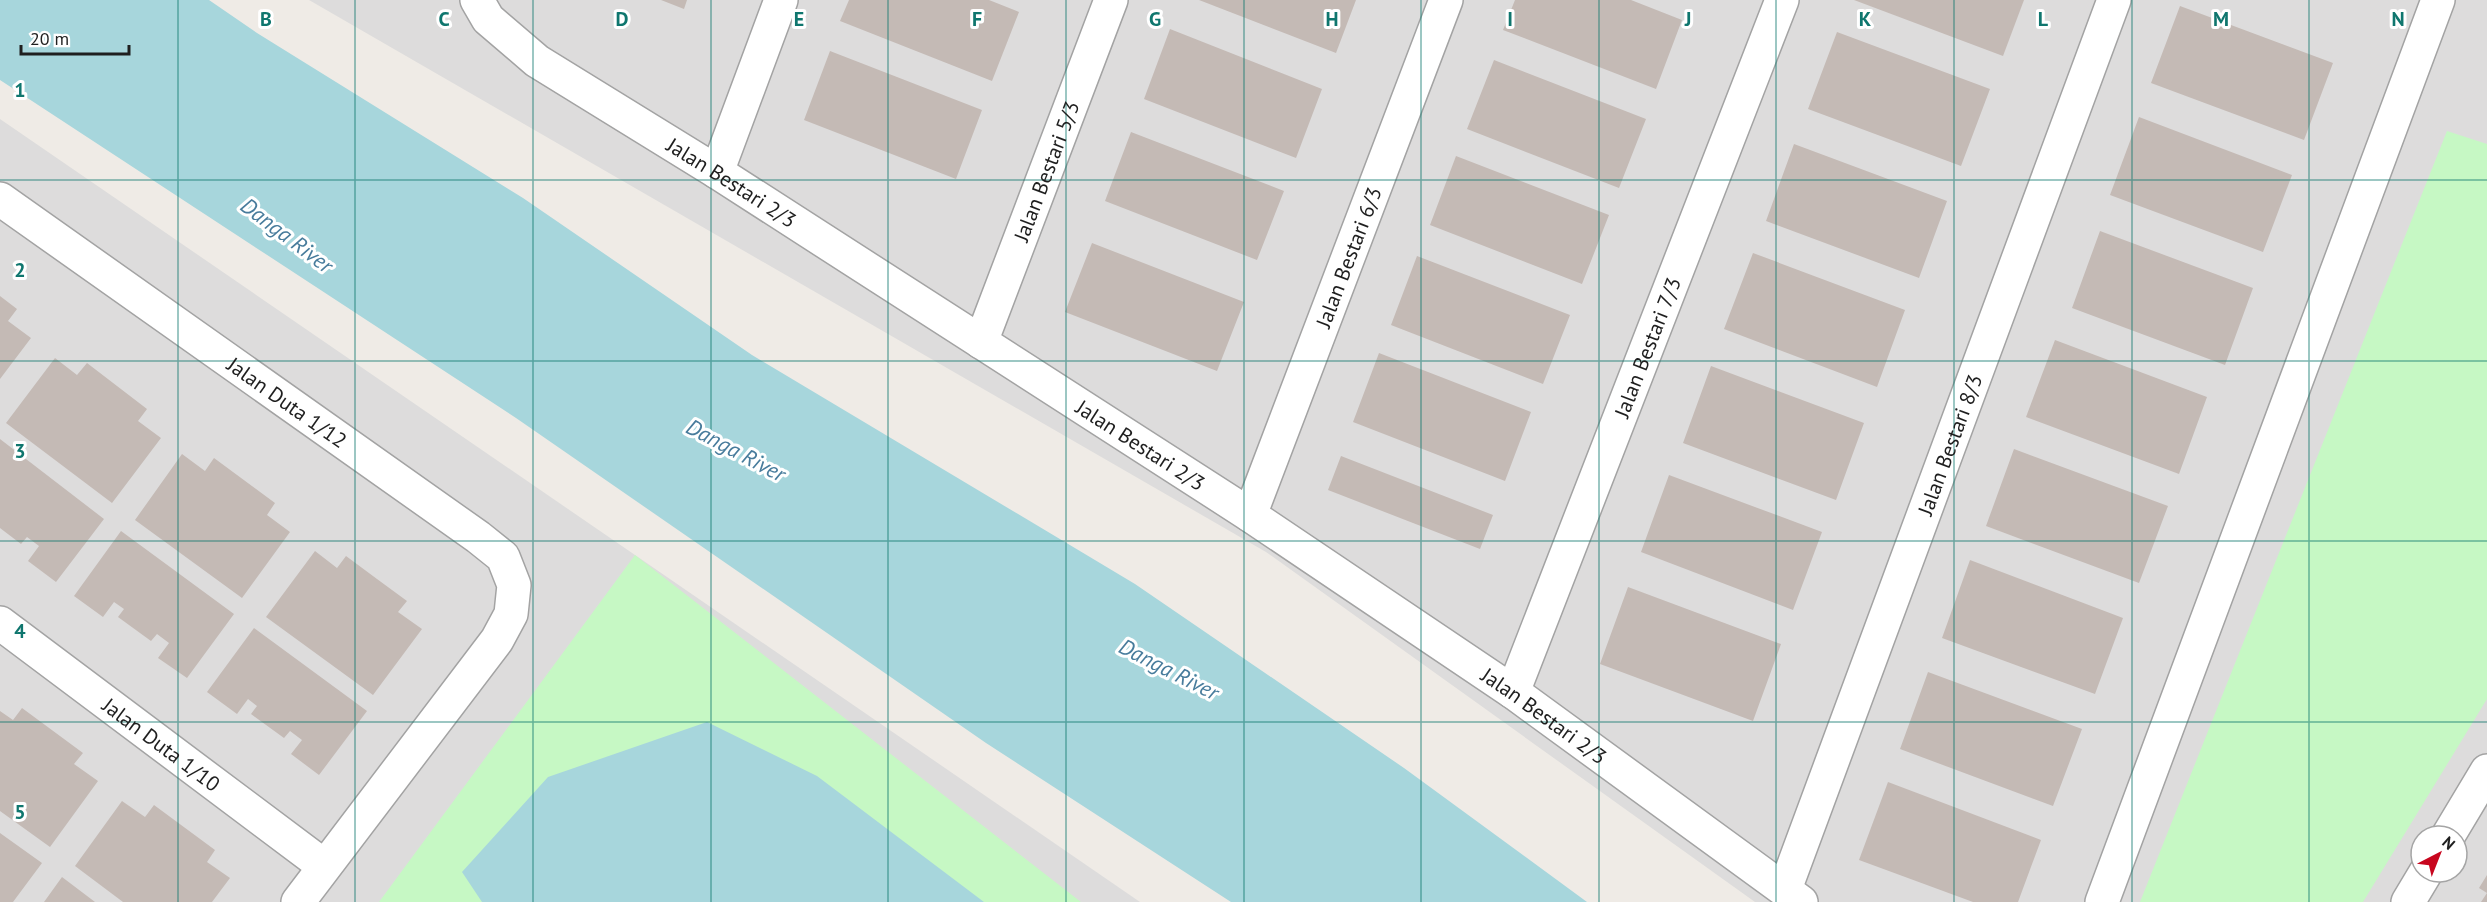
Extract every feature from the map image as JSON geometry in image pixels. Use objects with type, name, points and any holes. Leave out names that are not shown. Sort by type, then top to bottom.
[{"type":"street","name":"Jalan Bestari 2/3","points":[[477,0],[488,19],[537,62],[717,172],[1250,515],[1513,692],[1793,896]]},
{"type":"street","points":[[717,172],[781,0]]},
{"type":"street","name":"Jalan Bestari 5/3","points":[[981,342],[1111,0]]},
{"type":"street","name":"Jalan Bestari 6/3","points":[[1250,515],[1446,0]]},
{"type":"street","name":"Jalan Bestari 7/3","points":[[1513,692],[1782,0]]},
{"type":"street","name":"Jalan Bestari 8/3","points":[[1793,896],[2114,0]]},
{"type":"street","points":[[2102,902],[2438,0]]},
{"type":"street","name":"Jalan Duta 1/12","points":[[0,199],[503,557],[514,585],[512,614],[497,640],[298,902]]},
{"type":"street","name":"Jalan Duta 1/10","points":[[0,623],[324,866]]},
{"type":"street","points":[[2455,824],[2487,771]]},
{"type":"street","points":[[2408,902],[2419,884]]},
{"type":"shaded area","points":[[309,0],[2487,0],[2487,902],[1755,902],[1266,552]]},
{"type":"shaded area","points":[[0,119],[635,555],[1140,902],[0,902]]},
{"type":"green space","points":[[2447,131],[2487,144],[2487,699],[2363,902],[2140,902]]},
{"type":"green space","points":[[635,555],[1081,902],[379,902]]},
{"type":"water","name":"Danga River","points":[[0,0],[209,0],[257,33],[523,198],[752,355],[1135,584],[1404,768],[1587,902],[1231,902],[986,743],[516,418],[0,80]]},
{"type":"water","points":[[707,722],[817,776],[984,902],[482,902],[462,872],[548,777]]},
{"type":"building","points":[[661,0],[687,0],[684,9]]},
{"type":"building","points":[[849,0],[989,0],[1019,12],[992,81],[840,21]]},
{"type":"building","points":[[1199,0],[1356,0],[1336,53]]},
{"type":"building","points":[[1515,0],[1631,0],[1682,20],[1656,89],[1503,30]]},
{"type":"building","points":[[1854,0],[2024,0],[2003,56]]},
{"type":"building","points":[[2180,6],[2333,63],[2304,140],[2151,83]]},
{"type":"building","points":[[1170,29],[1322,89],[1296,158],[1144,99]]},
{"type":"building","points":[[1837,32],[1990,89],[1961,166],[1808,109]]},
{"type":"building","points":[[830,51],[982,110],[956,179],[804,120]]},
{"type":"building","points":[[1494,60],[1646,119],[1619,188],[1467,129]]},
{"type":"building","points":[[2139,117],[2292,175],[2263,252],[2110,195]]},
{"type":"building","points":[[1131,132],[1284,191],[1257,260],[1105,201]]},
{"type":"building","points":[[1794,144],[1947,201],[1919,278],[1766,221]]},
{"type":"building","points":[[1456,156],[1609,215],[1582,284],[1430,225]]},
{"type":"building","points":[[2100,231],[2253,288],[2225,365],[2072,308]]},
{"type":"building","points":[[1092,243],[1244,302],[1217,371],[1065,312]]},
{"type":"building","points":[[1753,253],[1905,310],[1877,387],[1724,329]]},
{"type":"building","points":[[1417,256],[1570,315],[1543,384],[1391,325]]},
{"type":"building","points":[[0,296],[17,309],[8,321],[31,338],[0,379]]},
{"type":"building","points":[[2055,340],[2207,397],[2179,474],[2026,417]]},
{"type":"building","points":[[1379,353],[1531,412],[1505,481],[1353,422]]},
{"type":"building","points":[[55,358],[77,375],[87,363],[147,409],[138,421],[161,438],[112,503],[6,423]]},
{"type":"building","points":[[1711,366],[1864,423],[1836,500],[1683,443]]},
{"type":"building","points":[[0,439],[104,519],[56,582],[28,561],[39,546],[27,537],[21,544],[0,528]]},
{"type":"building","points":[[2014,449],[2168,506],[2139,583],[1986,526]]},
{"type":"building","points":[[182,454],[205,471],[214,458],[275,503],[267,515],[290,532],[242,598],[135,520]]},
{"type":"building","points":[[1341,456],[1493,515],[1480,549],[1328,490]]},
{"type":"building","points":[[1669,475],[1822,532],[1793,610],[1641,552]]},
{"type":"building","points":[[121,531],[234,614],[187,678],[158,658],[169,643],[157,634],[151,641],[118,617],[124,609],[114,602],[103,617],[74,596]]},
{"type":"building","points":[[315,551],[337,568],[346,556],[407,601],[398,612],[422,629],[373,695],[266,617]]},
{"type":"building","points":[[1970,560],[2123,618],[2095,694],[1942,638]]},
{"type":"building","points":[[1628,587],[1781,644],[1753,721],[1600,664]]},
{"type":"building","points":[[254,628],[367,711],[319,775],[291,754],[302,740],[290,731],[284,738],[251,714],[257,706],[248,699],[237,714],[207,692]]},
{"type":"building","points":[[1928,672],[2082,729],[2053,806],[1900,749]]},
{"type":"building","points":[[22,708],[83,753],[74,764],[98,781],[50,847],[0,811],[0,711],[13,720]]},
{"type":"building","points":[[1888,782],[2041,840],[2018,902],[1973,902],[1859,860]]},
{"type":"building","points":[[122,801],[145,817],[154,805],[215,850],[207,862],[230,878],[212,902],[123,902],[75,866]]},
{"type":"building","points":[[0,833],[42,863],[13,902],[0,902]]},
{"type":"building","points":[[2487,875],[2487,893],[2479,888]]},
{"type":"building","points":[[62,877],[95,902],[44,902]]},
{"type":"building","points":[[2487,893],[2487,902],[2481,902]]}]
